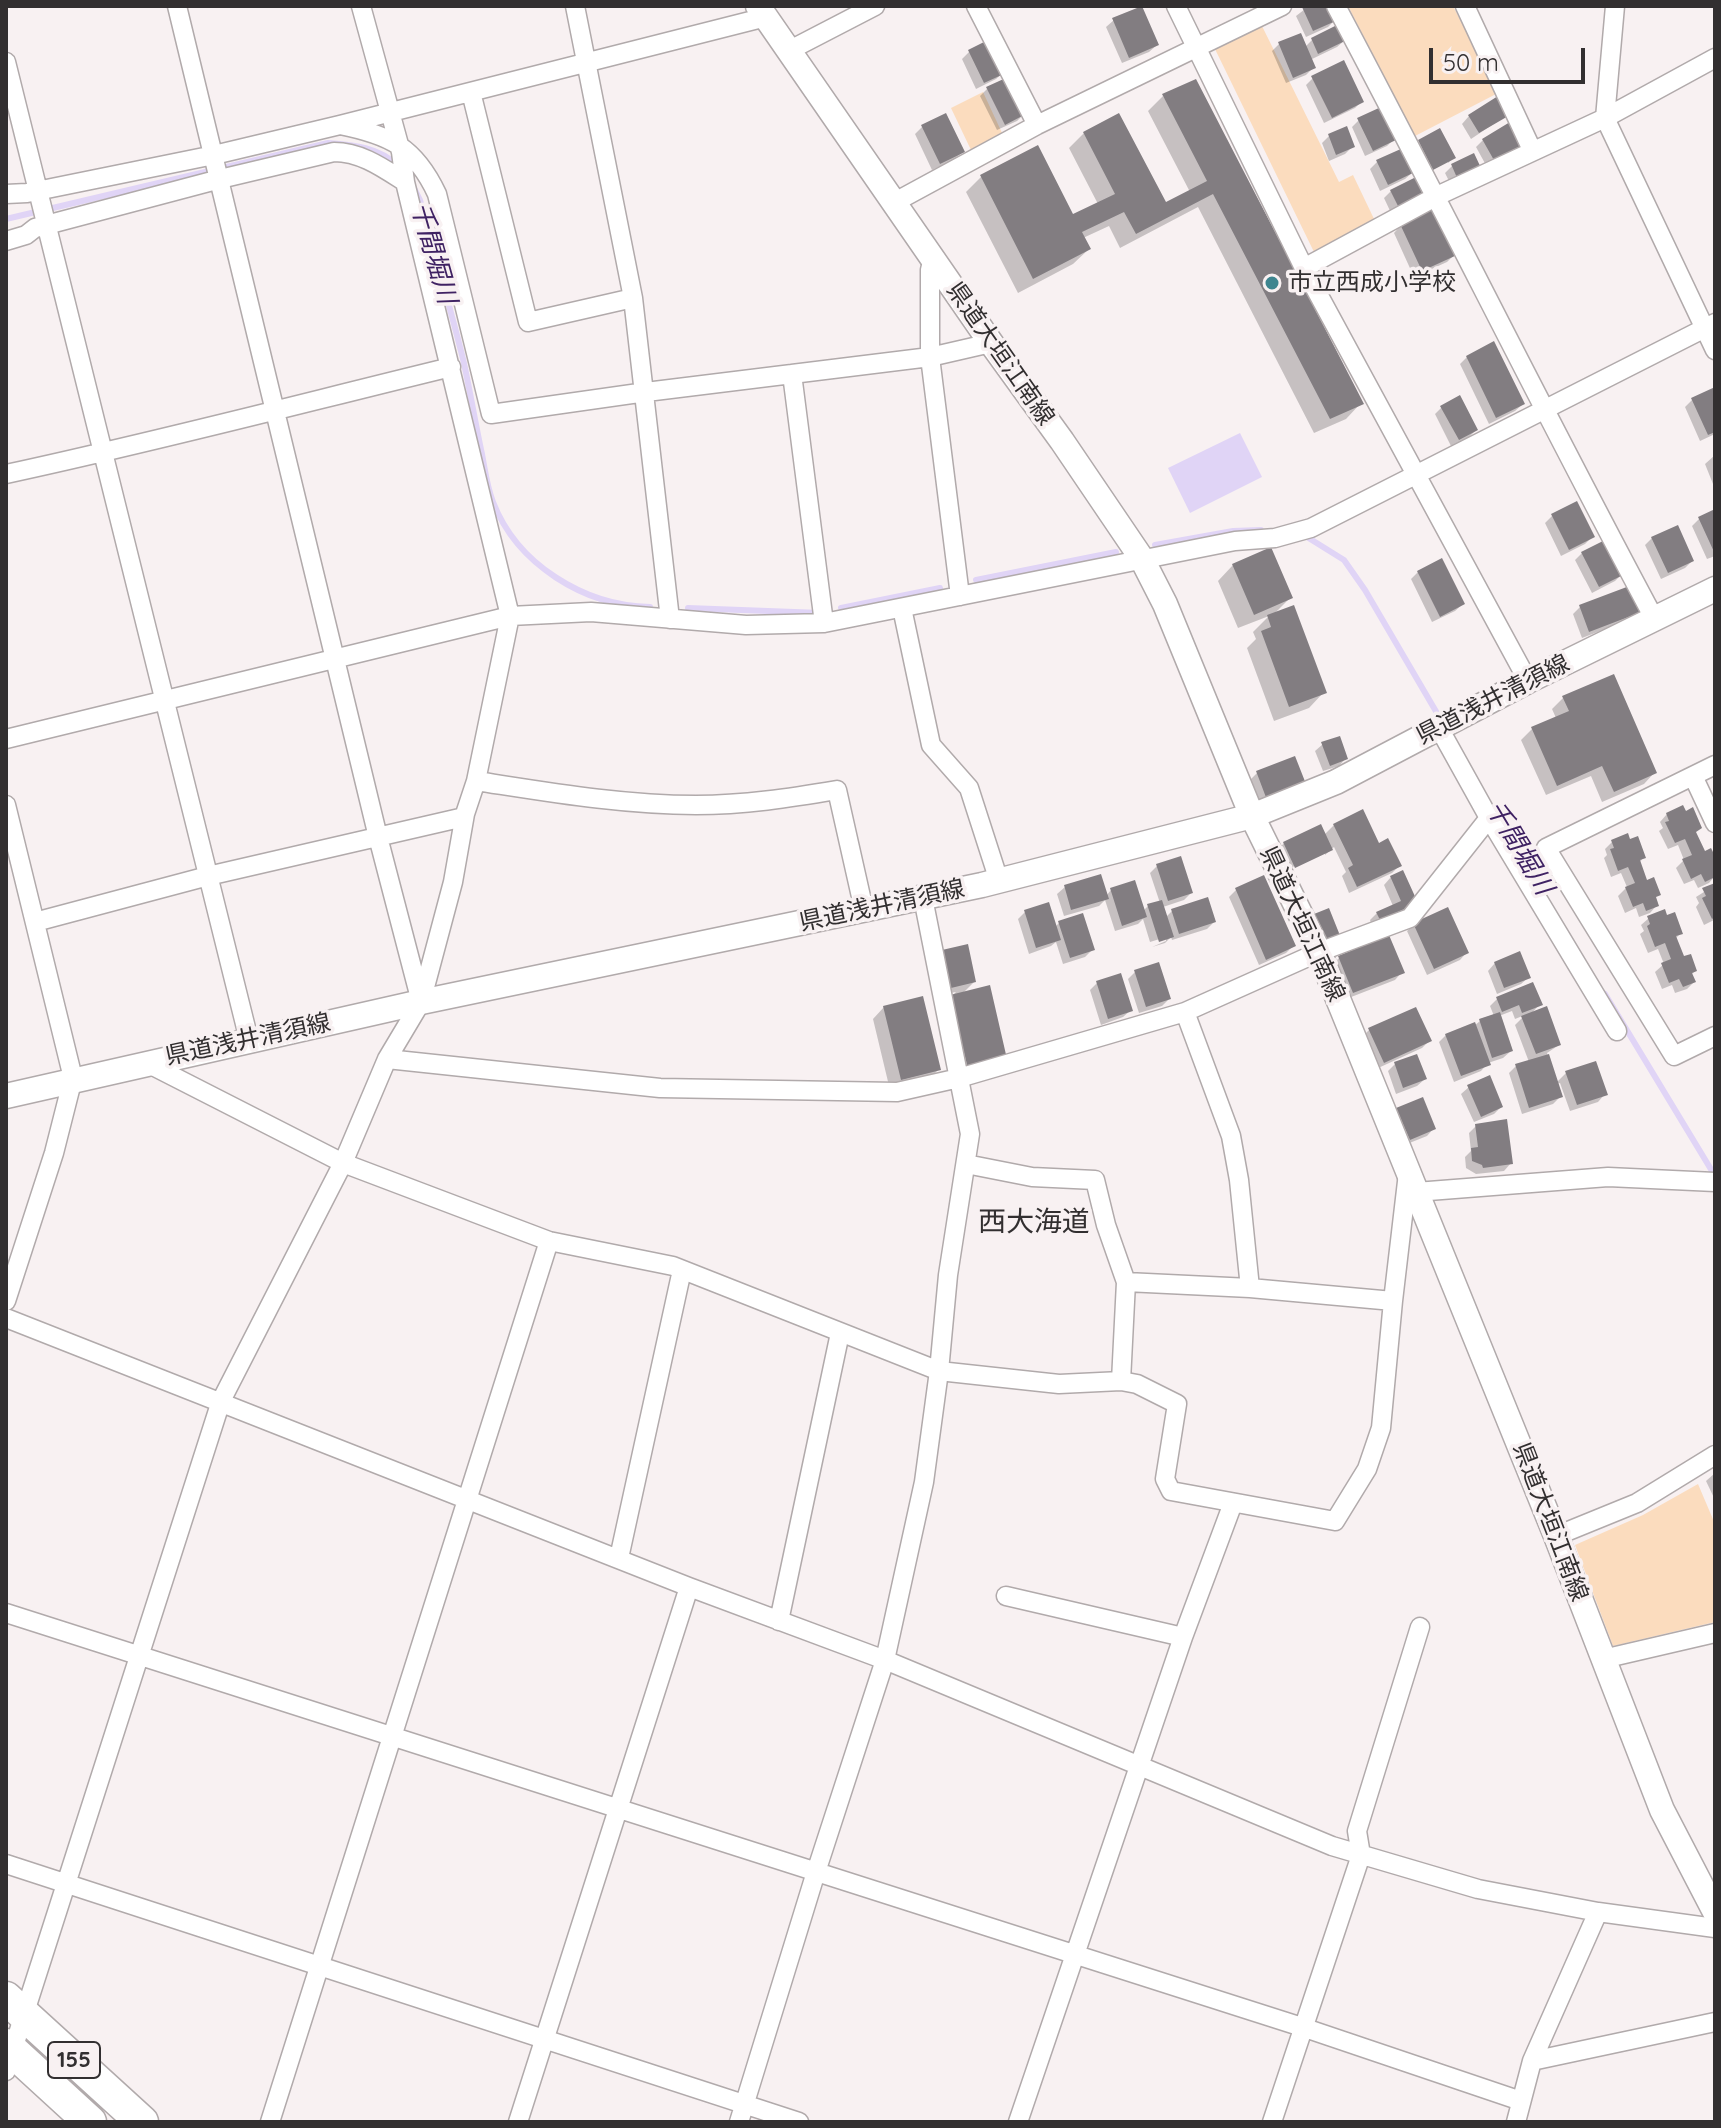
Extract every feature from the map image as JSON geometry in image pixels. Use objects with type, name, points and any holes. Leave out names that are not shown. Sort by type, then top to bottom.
[{"type":"highway","name":"155","points":[[16,2007],[142,2122]]},
{"type":"highway","name":"155","points":[[8,2055],[90,2122]]},
{"type":"main road","name":"県道大垣江南線","points":[[762,11],[1062,441],[1142,559],[1165,604],[1252,816],[1319,952],[1556,1536],[1662,1810],[1715,1912]]},
{"type":"main road","name":"県道浅井清須線","points":[[6,1096],[73,1078],[421,1002],[999,881],[1252,816],[1336,782],[1528,681],[1715,589]]},
{"type":"street","points":[[177,6],[378,837],[421,1002]]},
{"type":"street","points":[[361,6],[400,147],[405,179],[463,369],[491,414],[930,357],[991,343]]},
{"type":"street","points":[[575,6],[633,298],[670,619]]},
{"type":"street","points":[[790,50],[875,6]]},
{"type":"street","points":[[976,6],[1037,125]]},
{"type":"street","points":[[1176,6],[1304,268],[1528,681]]},
{"type":"street","points":[[895,202],[1037,125],[1282,6]]},
{"type":"street","points":[[1336,6],[1437,196],[1543,410],[1654,618]]},
{"type":"street","points":[[1465,6],[1532,150]]},
{"type":"street","points":[[1615,6],[1605,118],[1710,326],[1715,350]]},
{"type":"street","points":[[6,241],[44,208],[216,166],[340,125],[588,62],[762,11]]},
{"type":"street","points":[[1304,268],[1437,196],[1605,118],[1715,58]]},
{"type":"street","points":[[6,62],[249,1040]]},
{"type":"street","points":[[471,92],[528,322],[633,298]]},
{"type":"street","points":[[8,2055],[16,2007],[68,1883],[221,1401],[343,1163],[387,1059],[421,1002],[453,882],[464,817],[476,781],[510,616],[463,369],[437,194],[426,171],[400,147],[374,132],[340,125]]},
{"type":"street","points":[[6,194],[44,208],[216,166],[334,152],[347,152],[371,161],[405,179]]},
{"type":"street","points":[[933,258],[930,270],[930,357],[960,596]]},
{"type":"street","points":[[6,739],[510,616],[591,612],[746,625],[824,623],[1235,541],[1275,538],[1311,528],[1710,326]]},
{"type":"street","points":[[6,474],[193,432],[276,409],[463,369]]},
{"type":"street","points":[[792,374],[824,623]]},
{"type":"street","points":[[902,608],[931,745],[969,788],[999,881]]},
{"type":"street","points":[[1445,725],[1489,818],[1617,1031]]},
{"type":"street","points":[[1715,765],[1546,848],[1674,1056],[1715,1036]]},
{"type":"street","points":[[1693,776],[1715,823]]},
{"type":"street","points":[[476,781],[561,794],[694,805],[762,802],[837,790],[864,910]]},
{"type":"street","points":[[6,805],[73,1078],[54,1153],[6,1301]]},
{"type":"street","points":[[35,922],[208,876],[464,817]]},
{"type":"street","points":[[387,1059],[660,1088],[897,1092],[959,1078],[1185,1012],[1319,952],[1410,918],[1489,818]]},
{"type":"street","points":[[742,2114],[885,1660],[924,1482],[948,1275],[970,1134],[923,898]]},
{"type":"street","points":[[1185,1012],[1231,1136],[1239,1180],[1250,1288]]},
{"type":"street","points":[[145,1062],[343,1163],[549,1241],[682,1270],[939,1371],[1059,1384],[1121,1381],[1137,1384],[1177,1404],[1165,1479],[1171,1491],[1335,1521],[1367,1469],[1381,1428],[1393,1301],[1412,1183],[1608,1177],[1714,1185]]},
{"type":"street","points":[[966,1164],[1032,1177],[1095,1180],[1106,1225],[1126,1282],[1121,1381]]},
{"type":"street","points":[[270,2122],[549,1241]]},
{"type":"street","points":[[619,1558],[682,1270]]},
{"type":"street","points":[[1126,1282],[1250,1288],[1393,1301]]},
{"type":"street","points":[[6,1318],[689,1587],[885,1660],[1332,1846],[1478,1889],[1598,1912],[1715,1928]]},
{"type":"street","points":[[779,1621],[840,1333]]},
{"type":"street","points":[[1556,1536],[1637,1503],[1715,1455]]},
{"type":"street","points":[[1018,2122],[1138,1766],[1233,1503]]},
{"type":"street","points":[[518,2122],[689,1587]]},
{"type":"street","points":[[1006,1596],[1183,1637]]},
{"type":"street","points":[[6,1613],[1302,2027],[1521,2101]]},
{"type":"street","points":[[1272,2122],[1361,1855],[1357,1831],[1420,1627]]},
{"type":"street","points":[[1603,1659],[1715,1633]]},
{"type":"street","points":[[6,1864],[545,2038],[742,2114],[799,2122]]},
{"type":"street","points":[[1516,2122],[1532,2061],[1598,1912]]},
{"type":"street","points":[[1532,2061],[1715,2022]]},
{"type":"shaded area","points":[[1348,6],[1453,6],[1498,93],[1415,136]]},
{"type":"shaded area","points":[[1261,24],[1339,182],[1353,175],[1375,221],[1314,252],[1214,47]]},
{"type":"shaded area","points":[[983,92],[1003,135],[971,150],[951,108]]},
{"type":"shaded area","points":[[1240,433],[1262,477],[1190,513],[1168,468]]},
{"type":"shaded area","points":[[1698,1484],[1715,1524],[1715,1622],[1613,1646],[1575,1545],[1643,1515]]},
{"type":"building","points":[[1142,6],[1159,45],[1129,58],[1112,18]]},
{"type":"building","points":[[1331,6],[1338,20],[1313,31],[1302,7]]},
{"type":"building","points":[[1339,24],[1347,40],[1318,54],[1311,38]]},
{"type":"building","points":[[1301,33],[1316,68],[1293,78],[1278,42]]},
{"type":"building","points":[[990,39],[1006,73],[984,83],[968,50]]},
{"type":"building","points":[[1344,60],[1364,102],[1332,118],[1311,76]]},
{"type":"building","points":[[1008,77],[1026,114],[1005,125],[986,87]]},
{"type":"building","points":[[1196,79],[1364,404],[1330,419],[1213,194],[1136,234],[1124,212],[1082,232],[1091,249],[1033,279],[980,175],[1038,145],[1073,214],[1115,194],[1083,132],[1119,113],[1166,202],[1207,181],[1162,94]]},
{"type":"building","points":[[1498,96],[1510,115],[1479,133],[1468,115]]},
{"type":"building","points":[[1381,107],[1396,140],[1373,151],[1357,118]]},
{"type":"building","points":[[946,113],[965,152],[940,164],[921,125]]},
{"type":"building","points":[[1510,122],[1523,146],[1495,162],[1482,139]]},
{"type":"building","points":[[1347,126],[1355,147],[1336,155],[1328,134]]},
{"type":"building","points":[[1440,128],[1456,158],[1433,170],[1418,140]]},
{"type":"building","points":[[1403,148],[1415,172],[1388,185],[1376,160]]},
{"type":"building","points":[[1474,153],[1481,168],[1458,180],[1451,164]]},
{"type":"building","points":[[1418,176],[1428,196],[1400,210],[1390,190]]},
{"type":"building","points":[[1435,208],[1457,255],[1422,271],[1400,224]]},
{"type":"building","points":[[1494,341],[1525,404],[1496,418],[1466,356]]},
{"type":"building","points":[[1715,387],[1715,432],[1708,435],[1691,398]]},
{"type":"building","points":[[1460,395],[1478,430],[1459,440],[1440,406]]},
{"type":"building","points":[[1577,501],[1595,537],[1569,550],[1551,514]]},
{"type":"building","points":[[1715,509],[1715,554],[1698,517]]},
{"type":"building","points":[[1678,525],[1694,561],[1668,573],[1651,537]]},
{"type":"building","points":[[1607,539],[1625,574],[1599,587],[1581,552]]},
{"type":"building","points":[[1271,547],[1293,598],[1254,615],[1232,564]]},
{"type":"building","points":[[1442,558],[1465,604],[1440,617],[1417,571]]},
{"type":"building","points":[[1632,585],[1644,611],[1589,632],[1579,605]]},
{"type":"building","points":[[1294,605],[1327,693],[1289,707],[1261,631],[1271,627],[1267,615]]},
{"type":"building","points":[[1614,674],[1657,773],[1614,792],[1602,766],[1557,786],[1531,727],[1569,711],[1562,696]]},
{"type":"building","points":[[1340,736],[1348,759],[1330,766],[1321,742]]},
{"type":"building","points":[[1295,756],[1306,784],[1267,800],[1256,771]]},
{"type":"building","points":[[1683,805],[1686,811],[1693,807],[1702,828],[1696,832],[1705,851],[1711,848],[1715,856],[1715,877],[1705,882],[1701,874],[1691,879],[1682,859],[1692,855],[1685,839],[1675,843],[1665,822],[1669,821],[1666,813]]},
{"type":"building","points":[[1363,809],[1379,843],[1388,838],[1402,866],[1357,887],[1348,868],[1353,865],[1333,824]]},
{"type":"building","points":[[1321,824],[1333,850],[1295,868],[1283,842]]},
{"type":"building","points":[[1628,833],[1630,839],[1638,836],[1646,858],[1640,860],[1647,880],[1654,877],[1661,895],[1656,897],[1659,906],[1646,911],[1643,903],[1633,907],[1625,887],[1635,883],[1628,867],[1618,871],[1610,849],[1614,848],[1611,840]]},
{"type":"building","points":[[1181,856],[1193,893],[1168,901],[1156,864]]},
{"type":"building","points":[[1403,870],[1418,903],[1380,920],[1376,912],[1401,901],[1390,876]]},
{"type":"building","points":[[1101,874],[1109,899],[1071,910],[1064,885]]},
{"type":"building","points":[[1264,875],[1296,946],[1266,960],[1235,888]]},
{"type":"building","points":[[1135,880],[1147,917],[1122,926],[1110,888]]},
{"type":"building","points":[[1715,883],[1715,917],[1712,919],[1702,898],[1706,896],[1702,888]]},
{"type":"building","points":[[1208,897],[1216,922],[1179,934],[1171,909]]},
{"type":"building","points":[[1162,900],[1174,937],[1159,942],[1147,904]]},
{"type":"building","points":[[1049,902],[1061,940],[1036,948],[1024,910]]},
{"type":"building","points":[[1448,907],[1469,953],[1434,969],[1413,923]]},
{"type":"building","points":[[1329,908],[1341,938],[1327,944],[1314,914]]},
{"type":"building","points":[[1665,909],[1667,915],[1675,912],[1683,934],[1676,936],[1684,956],[1691,954],[1697,971],[1692,973],[1696,982],[1683,987],[1679,979],[1669,983],[1661,963],[1671,959],[1665,943],[1655,947],[1647,926],[1650,924],[1647,916]]},
{"type":"building","points":[[1083,913],[1095,950],[1070,958],[1058,921]]},
{"type":"building","points":[[1389,935],[1405,973],[1353,993],[1338,956]]},
{"type":"building","points":[[968,944],[976,982],[951,988],[942,950]]},
{"type":"building","points":[[1520,951],[1531,978],[1504,988],[1494,962]]},
{"type":"building","points":[[1159,962],[1171,999],[1146,1007],[1134,970]]},
{"type":"building","points":[[1121,973],[1133,1011],[1108,1019],[1096,981]]},
{"type":"building","points":[[1533,982],[1543,1005],[1522,1013],[1519,1005],[1502,1012],[1496,997]]},
{"type":"building","points":[[990,985],[1007,1059],[968,1069],[950,995]]},
{"type":"building","points":[[923,996],[941,1070],[901,1080],[883,1006]]},
{"type":"building","points":[[1547,1006],[1561,1045],[1536,1054],[1521,1016]]},
{"type":"building","points":[[1416,1007],[1432,1041],[1384,1063],[1368,1028]]},
{"type":"building","points":[[1500,1012],[1513,1051],[1492,1058],[1479,1019]]},
{"type":"building","points":[[1475,1022],[1491,1065],[1461,1076],[1445,1034]]},
{"type":"building","points":[[1417,1054],[1427,1079],[1403,1088],[1394,1062]]},
{"type":"building","points":[[1549,1054],[1563,1097],[1529,1108],[1515,1064]]},
{"type":"building","points":[[1596,1061],[1608,1095],[1577,1105],[1565,1071]]},
{"type":"building","points":[[1490,1075],[1503,1107],[1481,1117],[1467,1085]]},
{"type":"building","points":[[1423,1097],[1436,1129],[1410,1140],[1396,1108]]},
{"type":"building","points":[[1507,1119],[1513,1164],[1483,1168],[1472,1161],[1471,1148],[1478,1147],[1475,1124]]},
{"type":"waterway","name":"千間堀川","points":[[6,219],[328,143],[374,151],[398,166]]},
{"type":"waterway","name":"千間堀川","points":[[414,188],[420,200],[463,359],[489,490],[504,524],[536,562],[578,590],[625,605],[650,607]]},
{"type":"waterway","name":"千間堀川","points":[[1155,545],[1233,531],[1261,530]]},
{"type":"waterway","name":"千間堀川","points":[[1307,537],[1344,560],[1365,590],[1441,720]]},
{"type":"waterway","name":"千間堀川","points":[[976,580],[1116,552]]},
{"type":"waterway","name":"千間堀川","points":[[841,608],[940,588]]},
{"type":"waterway","name":"千間堀川","points":[[688,608],[821,613]]},
{"type":"waterway","name":"千間堀川","points":[[1605,994],[1715,1176]]},
{"type":"place","name":"市立西成小学校","points":[[1272,283]]},
{"type":"district","name":"西大海道","points":[[1034,1223]]}]
